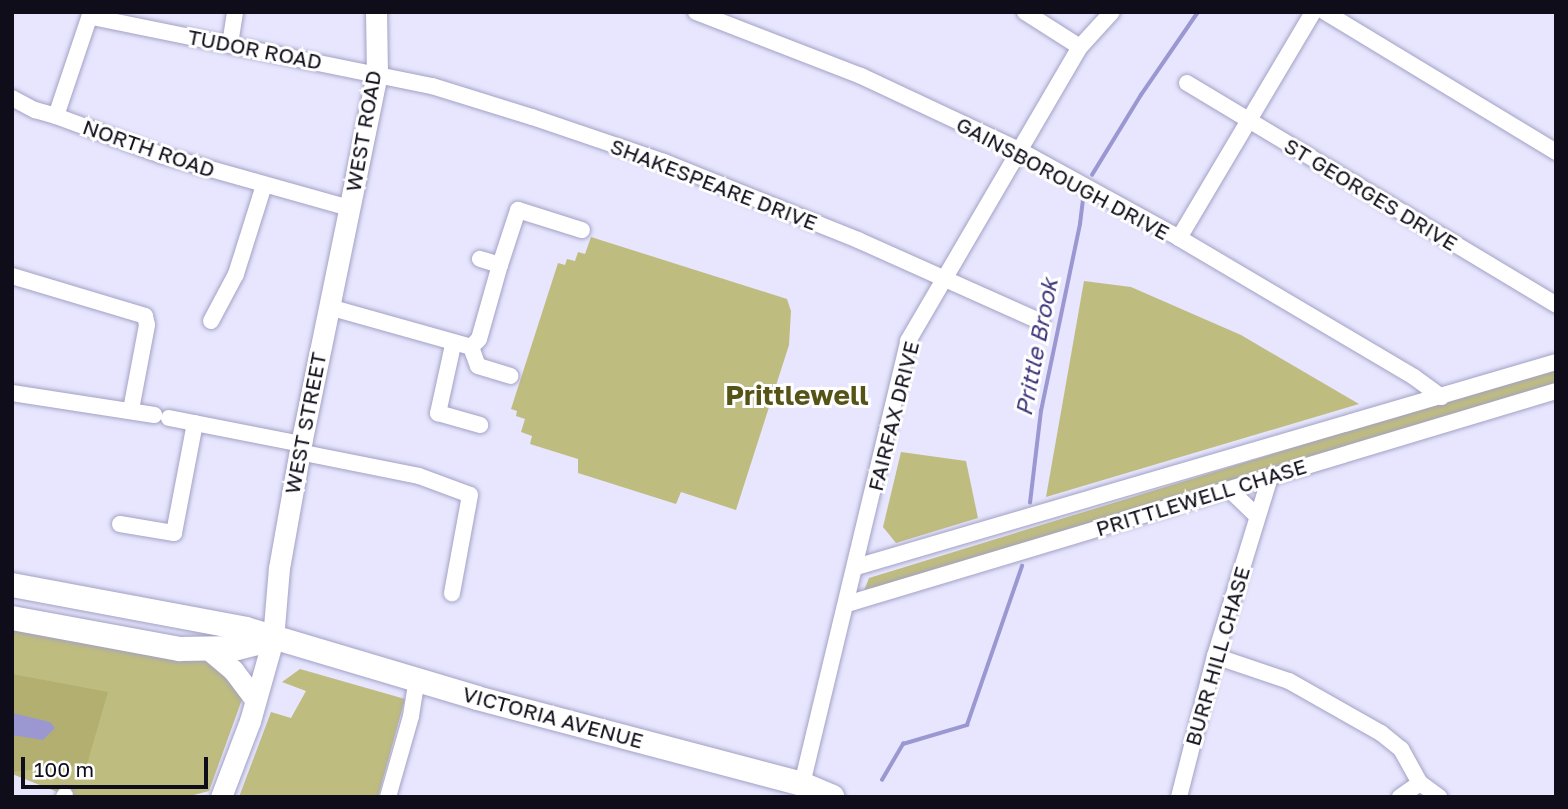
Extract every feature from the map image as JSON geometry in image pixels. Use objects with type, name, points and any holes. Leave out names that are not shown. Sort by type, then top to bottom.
[{"type":"highway","name":"VICTORIA AVENUE","points":[[12,585],[238,627],[417,680],[802,785],[831,796]]},
{"type":"highway","name":"VICTORIA AVENUE","points":[[12,618],[141,642],[208,649],[237,648],[273,639]]},
{"type":"main road","name":"WEST ROAD","points":[[349,208],[377,74],[376,12]]},
{"type":"main road","name":"WEST STREET","points":[[221,797],[256,699],[273,639],[279,568],[300,448],[349,208]]},
{"type":"main road","points":[[208,649],[233,670],[256,699]]},
{"type":"street","points":[[230,44],[235,12]]},
{"type":"street","name":"GAINSBOROUGH DRIVE","points":[[696,12],[862,76],[1021,151],[1179,238],[1414,377],[1442,397]]},
{"type":"street","points":[[1025,12],[1080,47]]},
{"type":"street","name":"FAIRFAX DRIVE","points":[[802,785],[908,341],[1080,47],[1112,12]]},
{"type":"street","points":[[1179,238],[1313,12]]},
{"type":"street","points":[[1325,12],[1556,152]]},
{"type":"street","name":"TUDOR ROAD","points":[[91,14],[377,74]]},
{"type":"street","name":"NORTH ROAD","points":[[91,14],[56,116],[162,155],[349,208]]},
{"type":"street","name":"SHAKESPEARE DRIVE","points":[[377,74],[432,86],[664,162],[946,278],[1041,323]]},
{"type":"street","name":"ST GEORGES DRIVE","points":[[1187,83],[1556,305]]},
{"type":"street","points":[[12,97],[35,110],[56,116]]},
{"type":"street","points":[[211,321],[236,274],[264,185]]},
{"type":"street","points":[[471,347],[479,339],[518,210],[582,230]]},
{"type":"street","points":[[480,259],[500,265]]},
{"type":"street","points":[[12,276],[145,316],[147,326],[131,410]]},
{"type":"street","points":[[328,307],[453,345],[471,347]]},
{"type":"street","points":[[453,345],[438,413],[480,425]]},
{"type":"street","points":[[471,347],[478,366],[510,376]]},
{"type":"street","name":"PRITTLEWELL CHASE","points":[[856,567],[1556,362]]},
{"type":"street","points":[[1407,407],[1420,397],[1420,385],[1414,377]]},
{"type":"street","name":"PRITTLEWELL CHASE","points":[[847,604],[1556,391]]},
{"type":"street","points":[[12,393],[106,410],[131,410],[194,423],[419,477],[470,495],[452,593]]},
{"type":"street","points":[[120,524],[174,533],[194,423]]},
{"type":"street","name":"BURR HILL CHASE","points":[[1179,797],[1215,656],[1270,477]]},
{"type":"street","points":[[1230,490],[1257,516]]},
{"type":"street","points":[[862,540],[872,555],[882,560]]},
{"type":"street","points":[[1215,656],[1289,681],[1381,733],[1401,749],[1420,783],[1439,797]]},
{"type":"street","points":[[388,797],[417,680]]},
{"type":"street","points":[[1399,797],[1420,783]]},
{"type":"shaded area","points":[[591,237],[787,299],[791,311],[789,345],[736,510],[681,492],[676,504],[578,473],[578,459],[530,444],[532,436],[521,432],[525,419],[516,416],[517,411],[511,409],[558,263],[565,265],[567,259],[575,261],[578,252],[585,254]]},
{"type":"shaded area","points":[[1084,281],[1131,287],[1241,335],[1359,404],[1046,497]]},
{"type":"shaded area","points":[[1556,367],[1556,387],[864,591],[869,578]]},
{"type":"shaded area","points":[[901,452],[966,461],[978,518],[896,543],[883,527]]},
{"type":"shaded area","points":[[12,612],[208,649],[245,691],[209,791],[186,797],[70,797],[12,774]]},
{"type":"shaded area","points":[[300,669],[405,699],[378,797],[239,797],[271,712],[291,718],[306,691],[282,682]]},
{"type":"shaded area","points":[[12,674],[108,692],[85,771],[70,765],[12,772]]},
{"type":"shaded area","points":[[12,713],[50,722],[55,728],[43,740],[12,735]]},
{"type":"waterway","name":"Prittle Brook","points":[[1092,175],[1141,95],[1198,12]]},
{"type":"waterway","name":"Prittle Brook","points":[[1030,503],[1041,411],[1083,198]]},
{"type":"waterway","name":"Prittle Brook","points":[[882,780],[903,744],[967,725],[1022,566]]},
{"type":"district","name":"Prittlewell","points":[[797,395]]}]
